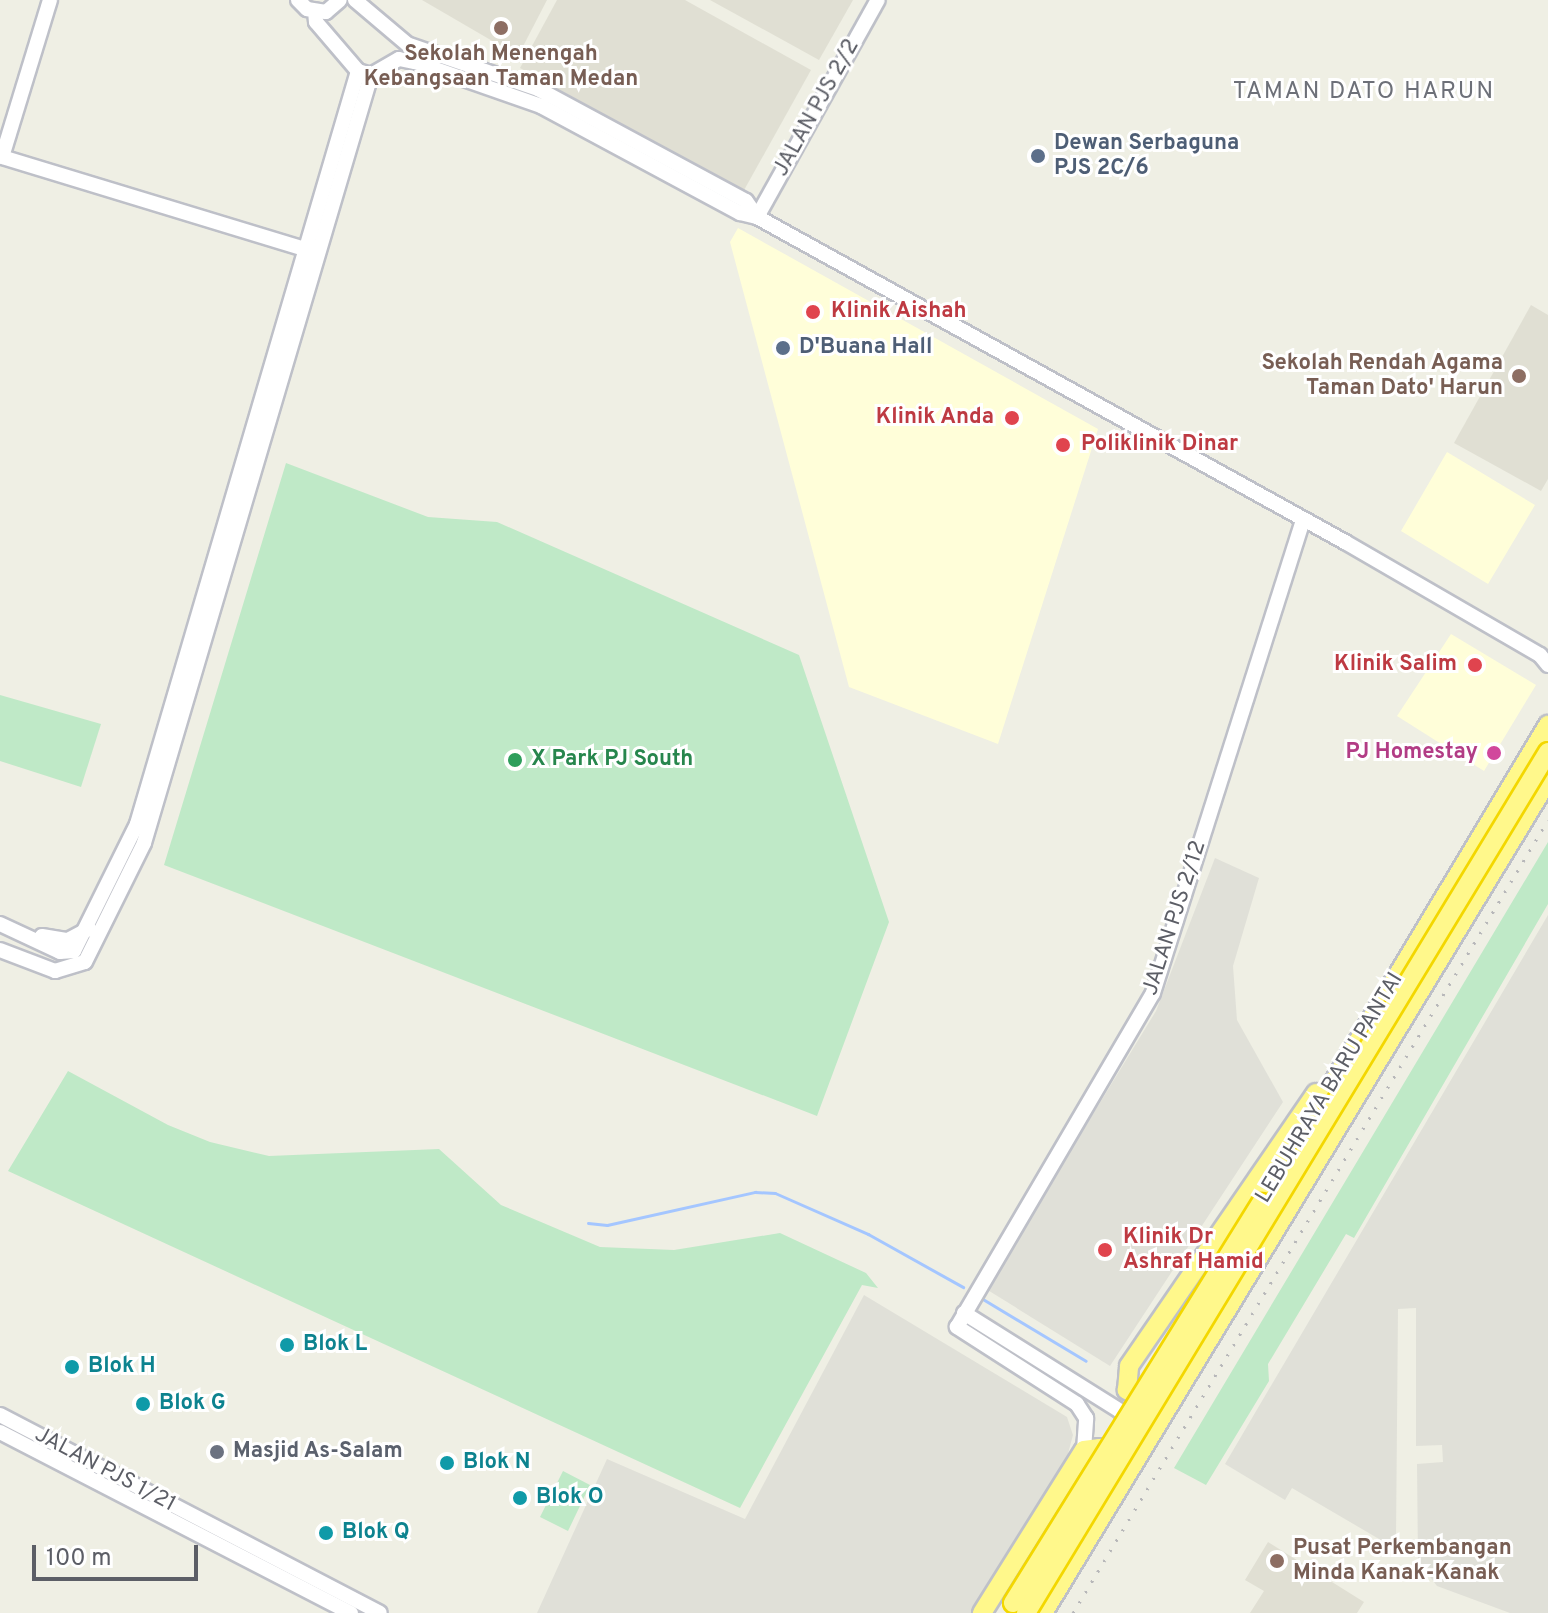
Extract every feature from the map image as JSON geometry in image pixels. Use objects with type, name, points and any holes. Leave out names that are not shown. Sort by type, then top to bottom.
[{"type":"highway","name":"LEBUHRAYA BARU PANTAI","points":[[1015,1610],[1548,725]]},
{"type":"highway","name":"LEBUHRAYA BARU PANTAI","points":[[1015,1610],[1548,752]]},
{"type":"highway","points":[[1043,1613],[1548,780]]},
{"type":"highway","points":[[1179,1389],[1167,1400],[1148,1403],[1132,1395],[1124,1381],[1290,1126],[1340,1072]]},
{"type":"highway","points":[[982,1613],[1084,1450],[1100,1448],[1112,1456],[1115,1493]]},
{"type":"street","points":[[50,0],[2,157],[312,251]]},
{"type":"street","points":[[298,0],[315,11],[336,9],[340,0]]},
{"type":"street","points":[[355,0],[407,44],[538,89],[746,201],[757,217]]},
{"type":"street","name":"JALAN PJS 2/2","points":[[757,217],[878,0]]},
{"type":"street","points":[[315,11],[316,22],[364,73]]},
{"type":"street","points":[[364,73],[399,59],[514,93],[740,213],[757,217],[1303,519],[1545,659]]},
{"type":"street","points":[[0,950],[55,971],[72,970],[93,951],[144,843],[364,73]]},
{"type":"street","points":[[68,954],[89,929],[137,824],[312,251]]},
{"type":"street","name":"JALAN PJS 2/12","points":[[1084,1450],[1086,1418],[1077,1404],[957,1327],[1153,993],[1303,519]]},
{"type":"street","points":[[5,926],[68,940],[89,929]]},
{"type":"street","points":[[5,926],[68,954]]},
{"type":"street","points":[[68,954],[72,970]]},
{"type":"street","points":[[964,1313],[1120,1411],[1134,1438],[1115,1493]]},
{"type":"street","name":"JALAN PJS 1/21","points":[[0,1415],[380,1613]]},
{"type":"street","name":"JALAN PJS 1/21","points":[[0,1432],[351,1613]]},
{"type":"shaded area","name":"Sekolah Menengah Kebangsaan Taman Medan","points":[[422,0],[547,0],[518,56]]},
{"type":"shaded area","points":[[557,0],[685,0],[811,70],[743,192],[520,68]]},
{"type":"shaded area","points":[[710,0],[853,0],[819,60]]},
{"type":"shaded area","points":[[738,228],[1098,429],[998,744],[849,687],[730,242]]},
{"type":"shaded area","name":"Sekolah Rendah Agama Taman Dato' Harun","points":[[1531,305],[1548,315],[1548,479],[1541,491],[1454,443]]},
{"type":"shaded area","points":[[1447,452],[1535,505],[1488,584],[1401,531]]},
{"type":"shaded area","name":"X Park PJ South","points":[[286,463],[428,517],[497,522],[799,655],[889,922],[817,1116],[164,865]]},
{"type":"shaded area","points":[[1451,634],[1536,685],[1484,771],[1397,716]]},
{"type":"shaded area","points":[[0,695],[101,724],[81,787],[0,761]]},
{"type":"shaded area","points":[[1548,842],[1548,904],[1354,1238],[1346,1234],[1268,1364],[1269,1381],[1206,1485],[1174,1468]]},
{"type":"shaded area","points":[[1215,858],[1259,878],[1233,966],[1237,1020],[1283,1102],[1110,1366],[986,1289],[1156,1011]]},
{"type":"shaded area","points":[[1548,915],[1548,1613],[1510,1613],[1437,1586],[1418,1561],[1417,1464],[1443,1462],[1442,1445],[1416,1446],[1416,1308],[1398,1309],[1396,1539],[1391,1546],[1292,1488],[1285,1500],[1225,1464]]},
{"type":"shaded area","points":[[68,1071],[168,1125],[210,1142],[269,1156],[439,1149],[501,1205],[600,1247],[674,1250],[780,1233],[866,1273],[878,1288],[862,1285],[740,1508],[8,1171]]},
{"type":"shaded area","points":[[864,1295],[1067,1417],[1073,1435],[1066,1461],[974,1613],[537,1613],[607,1459],[745,1519]]},
{"type":"shaded area","points":[[563,1471],[590,1485],[568,1531],[540,1517]]},
{"type":"shaded area","name":"Pusat Perkembangan Minda Kanak-Kanak","points":[[1268,1542],[1364,1602],[1357,1613],[1250,1613],[1264,1591],[1245,1580]]},
{"type":"waterway","points":[[588,1223],[607,1225],[755,1192],[775,1193],[868,1234],[963,1287]]},
{"type":"waterway","points":[[981,1298],[1086,1361]]},
{"type":"railway","points":[[1073,1613],[1548,820]]},
{"type":"place","name":"Sekolah Menengah Kebangsaan Taman Medan","points":[[501,28]]},
{"type":"place","name":"Dewan Serbaguna PJS 2C/6","points":[[1038,156]]},
{"type":"place","name":"Klinik Aishah","points":[[813,312]]},
{"type":"place","name":"D'Buana Hall","points":[[783,348]]},
{"type":"place","name":"Sekolah Rendah Agama Taman Dato' Harun","points":[[1519,376]]},
{"type":"place","name":"Klinik Anda","points":[[1012,418]]},
{"type":"place","name":"Poliklinik Dinar","points":[[1063,445]]},
{"type":"place","name":"Klinik Salim","points":[[1475,665]]},
{"type":"place","name":"PJ Homestay","points":[[1494,753]]},
{"type":"place","name":"X Park PJ South","points":[[515,760]]},
{"type":"place","name":"Klinik Dr Ashraf Hamid","points":[[1105,1250]]},
{"type":"place","name":"Blok L","points":[[287,1345]]},
{"type":"place","name":"Blok H","points":[[72,1367]]},
{"type":"place","name":"Blok G","points":[[143,1404]]},
{"type":"place","name":"Masjid As-Salam","points":[[217,1452]]},
{"type":"place","name":"Blok N","points":[[447,1463]]},
{"type":"place","name":"Blok O","points":[[520,1498]]},
{"type":"place","name":"Blok Q","points":[[326,1533]]},
{"type":"place","name":"Pusat Perkembangan Minda Kanak-Kanak","points":[[1277,1561]]},
{"type":"district","name":"TAMAN DATO HARUN","points":[[1364,93]]}]
